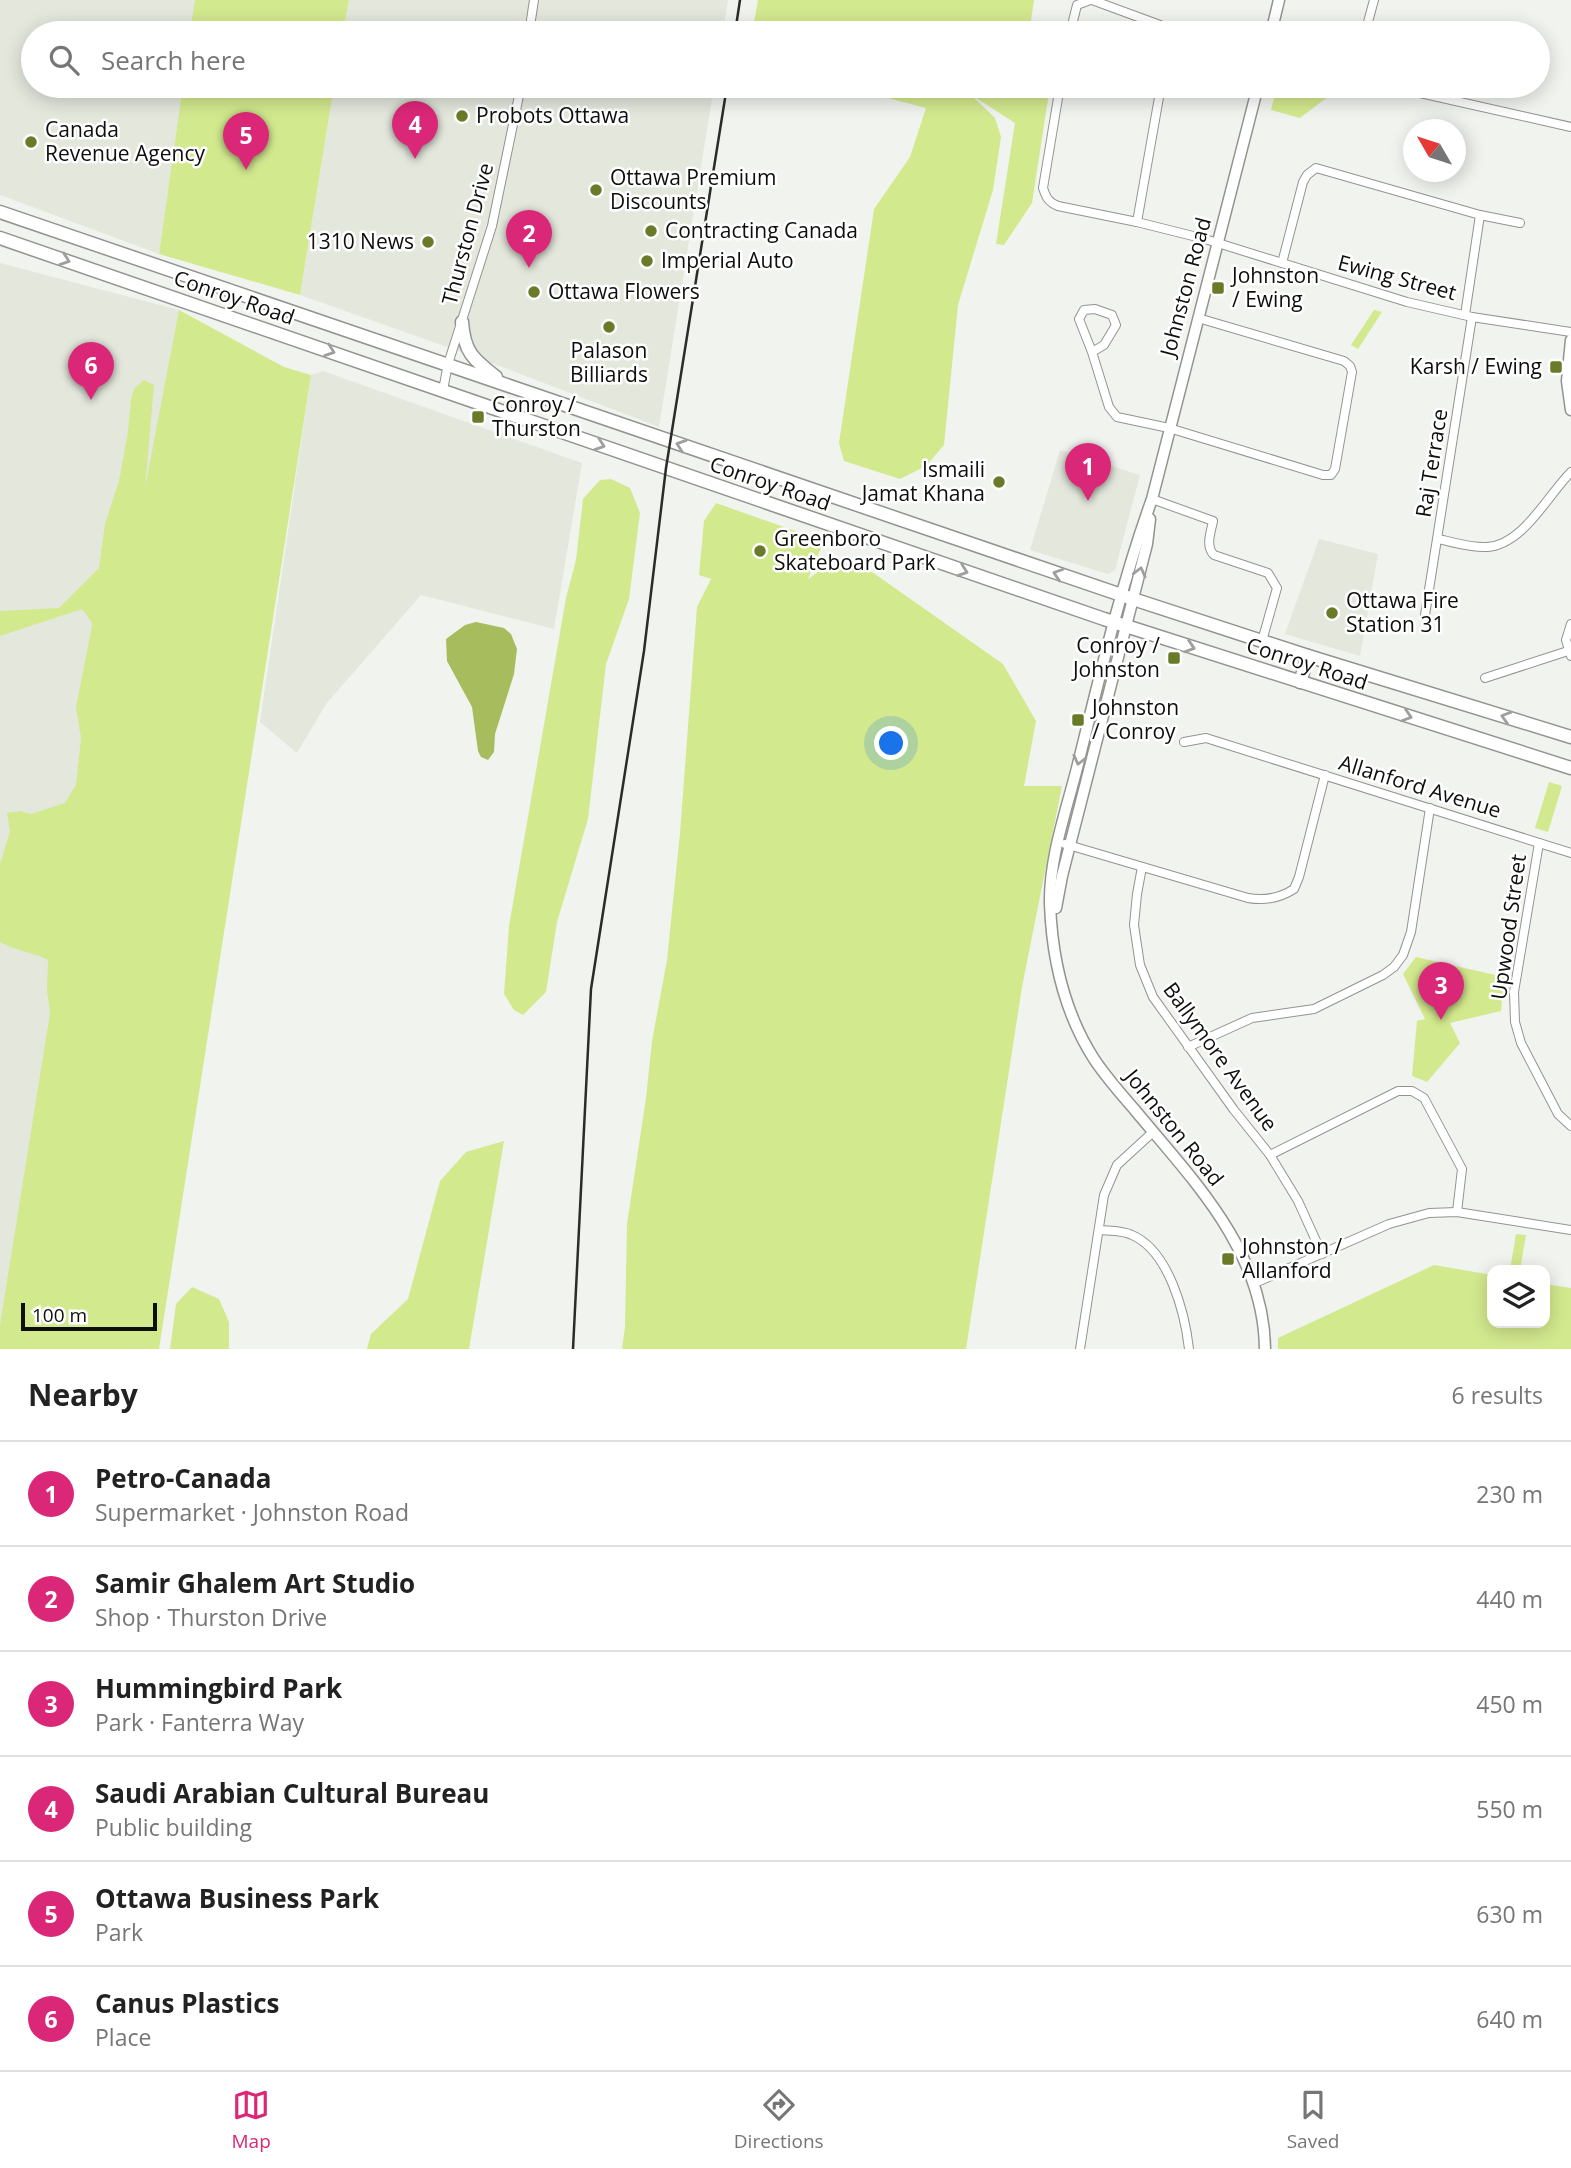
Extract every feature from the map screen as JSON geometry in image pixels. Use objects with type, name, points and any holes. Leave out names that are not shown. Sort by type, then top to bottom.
[{"type":"main road","name":"Conroy Road","points":[[0,212],[1128,597],[1571,737]]},
{"type":"main road","name":"Conroy Road","points":[[0,237],[1120,624],[1571,768]]},
{"type":"main road","points":[[461,322],[463,340],[472,357],[507,385]]},
{"type":"main road","points":[[1300,682],[1308,656]]},
{"type":"street","points":[[531,21],[534,0]]},
{"type":"street","points":[[1073,21],[1077,5],[1091,0],[1151,21]]},
{"type":"street","points":[[1274,21],[1279,0]]},
{"type":"street","points":[[1368,21],[1374,0]]},
{"type":"street","name":"Thurston Drive","points":[[443,390],[448,364],[492,226],[519,98]]},
{"type":"street","name":"Ewing Street","points":[[1058,98],[1043,188],[1049,203],[1217,243],[1407,302],[1469,316],[1571,332]]},
{"type":"street","points":[[1136,222],[1159,98]]},
{"type":"street","name":"Johnston Road","points":[[1255,98],[1169,428],[1152,499],[1147,544],[1128,597],[1058,842],[1051,888],[1052,931],[1060,984],[1078,1027],[1094,1058],[1228,1228],[1244,1255],[1262,1312],[1265,1349]]},
{"type":"street","points":[[1442,98],[1571,127]]},
{"type":"street","points":[[1282,263],[1303,182],[1316,168],[1480,215],[1520,223]]},
{"type":"street","name":"Raj Terrace","points":[[1425,615],[1469,316],[1480,215]]},
{"type":"street","points":[[1092,352],[1104,345],[1116,325],[1112,315],[1095,309],[1084,310],[1079,319],[1109,407],[1117,417],[1169,428],[1323,475],[1331,475],[1335,469],[1352,372],[1350,366],[1344,360],[1198,318]]},
{"type":"street","points":[[1571,340],[1567,381],[1571,410]]},
{"type":"street","points":[[1438,539],[1486,548],[1506,543],[1521,532],[1571,472]]},
{"type":"street","points":[[1152,499],[1213,520],[1209,544],[1214,555],[1268,573],[1273,578],[1277,588],[1262,641]]},
{"type":"street","name":"Johnston Road","points":[[1052,931],[1059,889],[1120,624]]},
{"type":"street","points":[[1485,678],[1569,654],[1566,640],[1571,624]]},
{"type":"street","points":[[1185,742],[1206,738],[1325,775]]},
{"type":"street","name":"Allanford Avenue","points":[[1058,842],[1248,898],[1261,900],[1285,894],[1294,888],[1299,877],[1325,775],[1571,853]]},
{"type":"street","points":[[1188,1047],[1252,1018],[1314,1009],[1394,967],[1411,932],[1430,808]]},
{"type":"street","name":"Upwood Street","points":[[1539,843],[1513,1000],[1515,1022],[1521,1044],[1558,1114],[1571,1126]]},
{"type":"street","name":"Ballymore Avenue","points":[[1142,867],[1133,925],[1140,965],[1153,997],[1270,1155],[1298,1201],[1322,1254]]},
{"type":"street","points":[[1270,1155],[1398,1091],[1412,1091],[1424,1098],[1462,1169],[1457,1212]]},
{"type":"street","points":[[1080,1349],[1104,1195],[1112,1174],[1123,1158],[1153,1132]]},
{"type":"street","points":[[1255,1283],[1407,1218],[1429,1213],[1457,1212],[1571,1230]]},
{"type":"street","points":[[1099,1230],[1132,1235],[1154,1251],[1171,1280],[1179,1302],[1189,1349]]},
{"type":"shaded area","points":[[0,0],[197,0],[194,21],[21,21],[21,98],[182,98],[159,254],[0,195]]},
{"type":"shaded area","points":[[195,0],[349,0],[345,21],[192,21]]},
{"type":"shaded area","points":[[349,0],[728,0],[725,21],[345,21]]},
{"type":"shaded area","points":[[758,0],[1034,0],[1031,21],[754,21]]},
{"type":"shaded area","points":[[181,98],[332,98],[300,295],[159,254]]},
{"type":"shaded area","points":[[332,98],[712,98],[659,427],[484,360],[300,295]]},
{"type":"shaded area","points":[[887,98],[974,98],[995,118],[1001,137],[993,190],[958,305],[944,445],[926,466],[900,479],[844,461],[839,443],[874,209],[910,157],[926,108]]},
{"type":"shaded area","points":[[976,98],[1048,98],[1032,203],[1004,245],[996,244],[1015,123]]},
{"type":"shaded area","points":[[1274,98],[1326,98],[1300,118],[1271,110]]},
{"type":"shaded area","points":[[0,263],[179,310],[0,1349]]},
{"type":"shaded area","points":[[179,310],[284,367],[311,375],[159,1349],[0,1349],[0,1325],[50,1013],[47,990],[48,960],[0,942],[0,864],[10,831],[7,813],[20,811],[31,814],[65,803],[76,785],[81,738],[76,707],[92,626],[82,609],[0,636],[0,611],[59,608],[99,568],[105,524],[119,481],[131,399],[134,389],[144,380],[154,385],[145,488]]},
{"type":"shaded area","points":[[1374,310],[1382,312],[1358,349],[1351,345]]},
{"type":"shaded area","points":[[323,371],[582,463],[554,629],[421,595],[326,704],[297,753],[260,722],[311,375]]},
{"type":"shaded area","points":[[1060,450],[1140,475],[1115,570],[1108,574],[1030,550]]},
{"type":"shaded area","points":[[611,479],[630,488],[640,513],[629,599],[606,664],[588,819],[557,922],[546,992],[523,1015],[514,1010],[504,994],[509,926],[566,598],[576,560],[583,499],[600,480]]},
{"type":"shaded area","points":[[716,503],[824,541],[808,579],[824,568],[872,572],[1003,664],[1036,721],[1024,786],[1062,786],[1022,987],[966,1349],[622,1349],[625,1327],[627,1224],[652,1041],[667,960],[680,833],[697,607],[711,579],[699,575],[704,521]]},
{"type":"shaded area","points":[[1319,539],[1378,554],[1360,656],[1285,634]]},
{"type":"shaded area","points":[[476,622],[504,628],[511,634],[517,649],[514,674],[495,734],[494,752],[488,760],[481,757],[478,751],[472,707],[447,661],[446,639],[465,625]]},
{"type":"shaded area","points":[[1549,782],[1562,786],[1548,832],[1535,828]]},
{"type":"shaded area","points":[[1416,957],[1504,977],[1501,1011],[1450,1023],[1460,1043],[1427,1082],[1412,1076],[1417,1021],[1425,1019],[1403,974]]},
{"type":"shaded area","points":[[504,1141],[469,1349],[367,1349],[371,1334],[408,1299],[440,1181],[466,1152]]},
{"type":"shaded area","points":[[1516,1234],[1526,1235],[1521,1265],[1511,1265]]},
{"type":"shaded area","points":[[1434,1265],[1487,1274],[1487,1328],[1550,1328],[1550,1285],[1571,1288],[1571,1349],[1278,1349],[1278,1338]]},
{"type":"shaded area","points":[[192,1287],[219,1299],[229,1322],[229,1349],[170,1349],[176,1304]]},
{"type":"railway","points":[[737,21],[740,0]]},
{"type":"railway","points":[[573,1349],[591,989],[644,651],[666,468],[725,98]]},
{"type":"place","name":"Probots Ottawa","points":[[462,116]]},
{"type":"place","name":"Canada Revenue Agency","points":[[31,142]]},
{"type":"place","name":"Saudi Arabian Cultural Bureau","points":[[415,159]]},
{"type":"place","name":"Ottawa Business Park","points":[[246,170]]},
{"type":"place","name":"Ottawa Premium Discounts","points":[[596,190]]},
{"type":"place","name":"Contracting Canada","points":[[651,231]]},
{"type":"place","name":"1310 News","points":[[428,242]]},
{"type":"place","name":"Imperial Auto","points":[[647,261]]},
{"type":"place","name":"Samir Ghalem Art Studio","points":[[529,268]]},
{"type":"place","name":"Johnston / Ewing","points":[[1218,288]]},
{"type":"place","name":"Ottawa Flowers","points":[[534,292]]},
{"type":"place","name":"Palason Billiards","points":[[609,327]]},
{"type":"place","name":"Karsh / Ewing","points":[[1556,367]]},
{"type":"place","name":"Canus Plastics","points":[[91,400]]},
{"type":"place","name":"Conroy / Thurston","points":[[478,417]]},
{"type":"place","name":"Ismaili Jamat Khana","points":[[999,482]]},
{"type":"place","name":"Petro-Canada","points":[[1088,501]]},
{"type":"place","name":"Greenboro Skateboard Park","points":[[760,551]]},
{"type":"place","name":"Ottawa Fire Station 31","points":[[1332,613]]},
{"type":"place","name":"Conroy / Johnston","points":[[1174,658]]},
{"type":"place","name":"Johnston / Conroy","points":[[1078,720]]},
{"type":"place","name":"Hummingbird Park","points":[[1441,1020]]},
{"type":"place","name":"Johnston / Allanford","points":[[1228,1259]]}]
